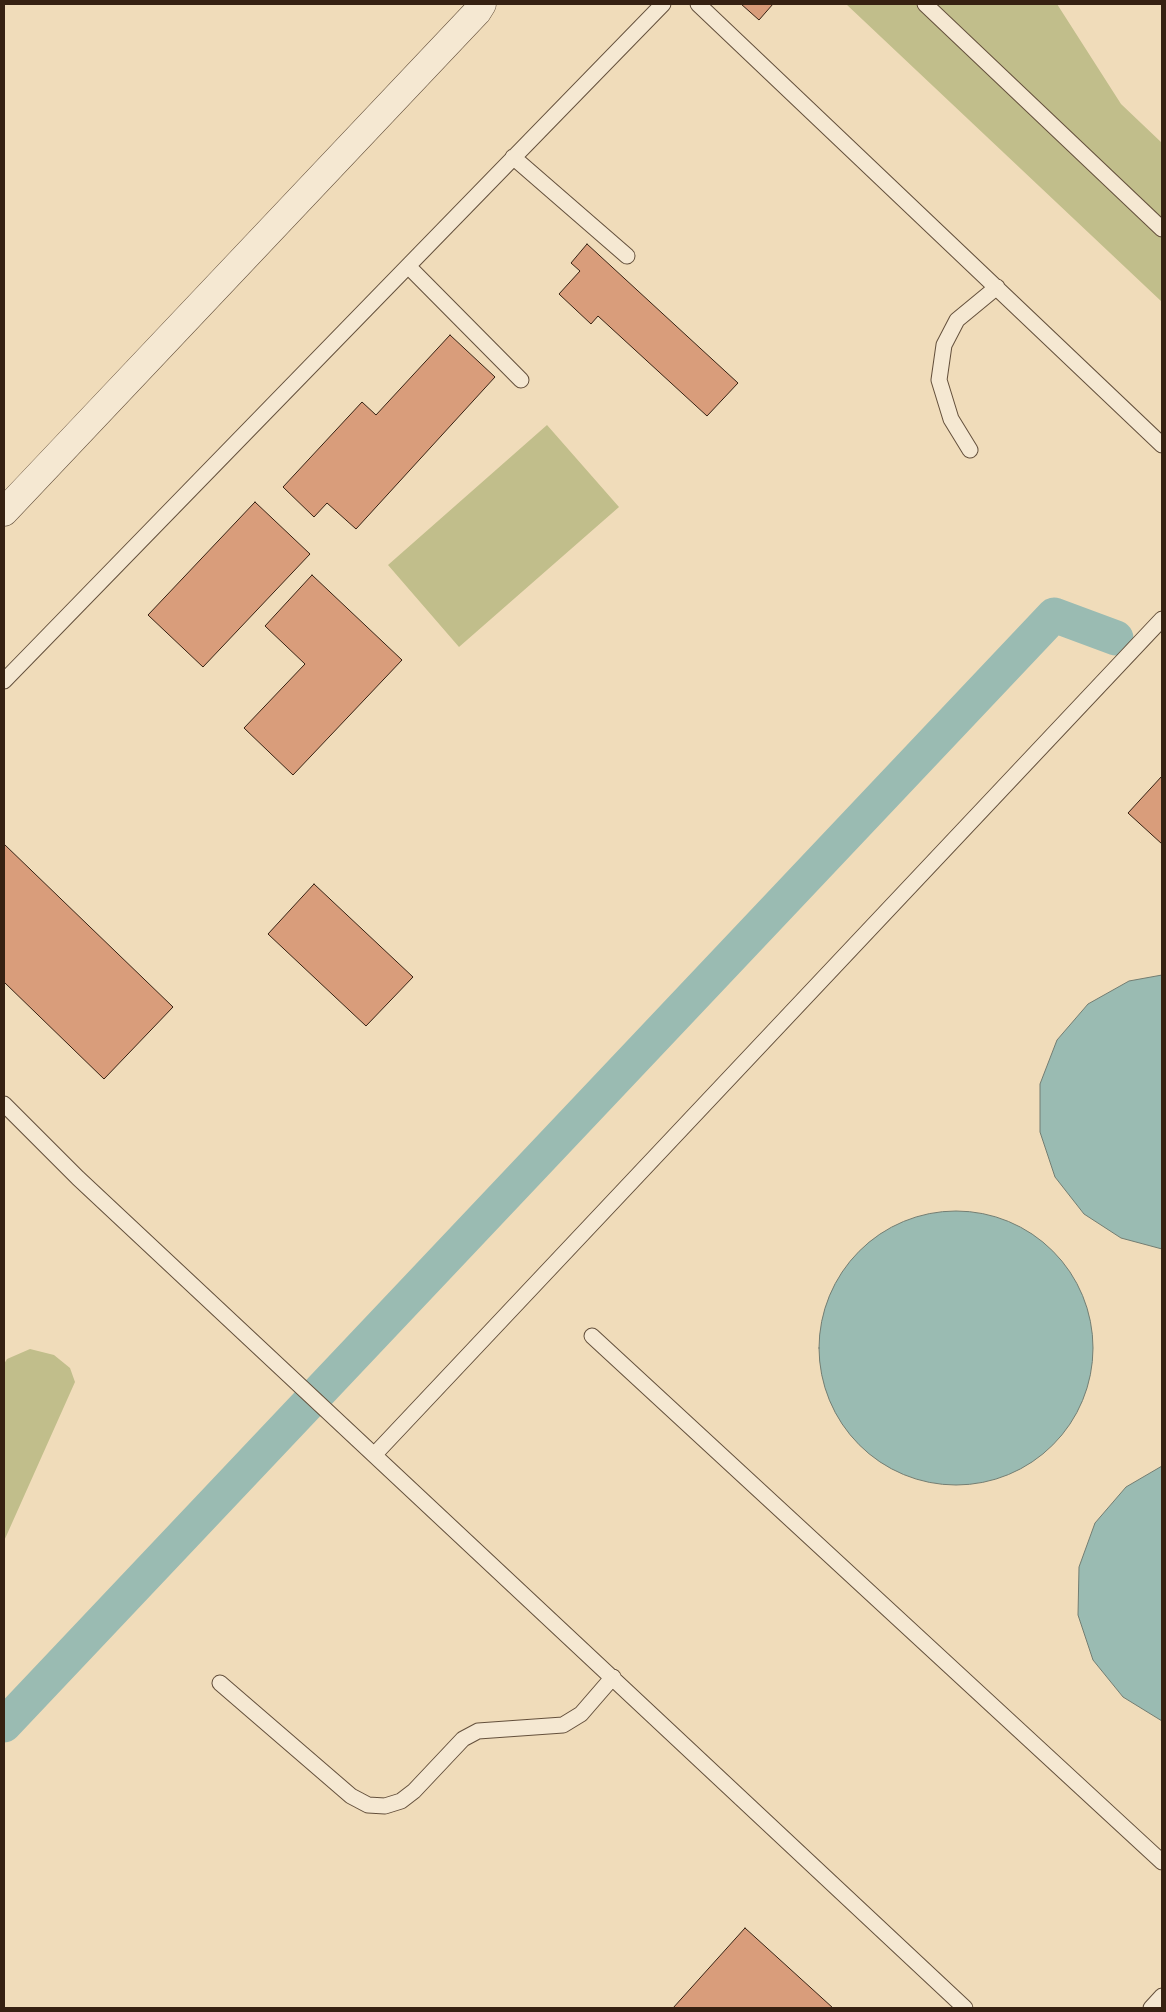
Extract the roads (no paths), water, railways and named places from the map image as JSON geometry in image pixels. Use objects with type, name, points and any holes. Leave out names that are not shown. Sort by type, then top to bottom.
[{"type":"street","points":[[4,512],[477,12],[482,4]]},
{"type":"lane","points":[[4,682],[663,4]]},
{"type":"lane","points":[[698,4],[1162,444]]},
{"type":"lane","points":[[925,4],[1162,228]]},
{"type":"lane","points":[[514,157],[627,256]]},
{"type":"lane","points":[[408,266],[521,380]]},
{"type":"lane","points":[[970,450],[951,419],[939,380],[944,345],[958,320],[997,287]]},
{"type":"lane","points":[[374,1454],[1162,619]]},
{"type":"lane","points":[[4,1104],[78,1178],[965,2008]]},
{"type":"lane","points":[[592,1336],[1162,1862]]},
{"type":"lane","points":[[220,1683],[351,1796],[368,1805],[386,1806],[401,1802],[414,1791],[463,1739],[478,1731],[562,1725],[581,1714],[613,1677]]},
{"type":"lane","points":[[1151,2008],[1162,1996]]},
{"type":"water","points":[[1162,975],[1162,1249],[1121,1238],[1084,1214],[1055,1177],[1040,1132],[1040,1084],[1057,1040],[1088,1004],[1129,981]]},
{"type":"water","points":[[956,1211],[983,1214],[1008,1221],[1032,1234],[1053,1251],[1070,1272],[1083,1296],[1090,1321],[1093,1348],[1090,1375],[1083,1400],[1070,1424],[1053,1445],[1032,1462],[1008,1475],[983,1482],[956,1485],[929,1482],[904,1475],[880,1462],[859,1445],[842,1424],[829,1400],[822,1375],[819,1348],[822,1321],[829,1296],[842,1272],[859,1251],[880,1234],[904,1221],[929,1214]]},
{"type":"water","points":[[1162,1466],[1162,1721],[1123,1697],[1093,1660],[1078,1615],[1079,1567],[1095,1523],[1126,1487]]},
{"type":"waterway","points":[[4,1725],[1054,615],[1116,638]]}]
